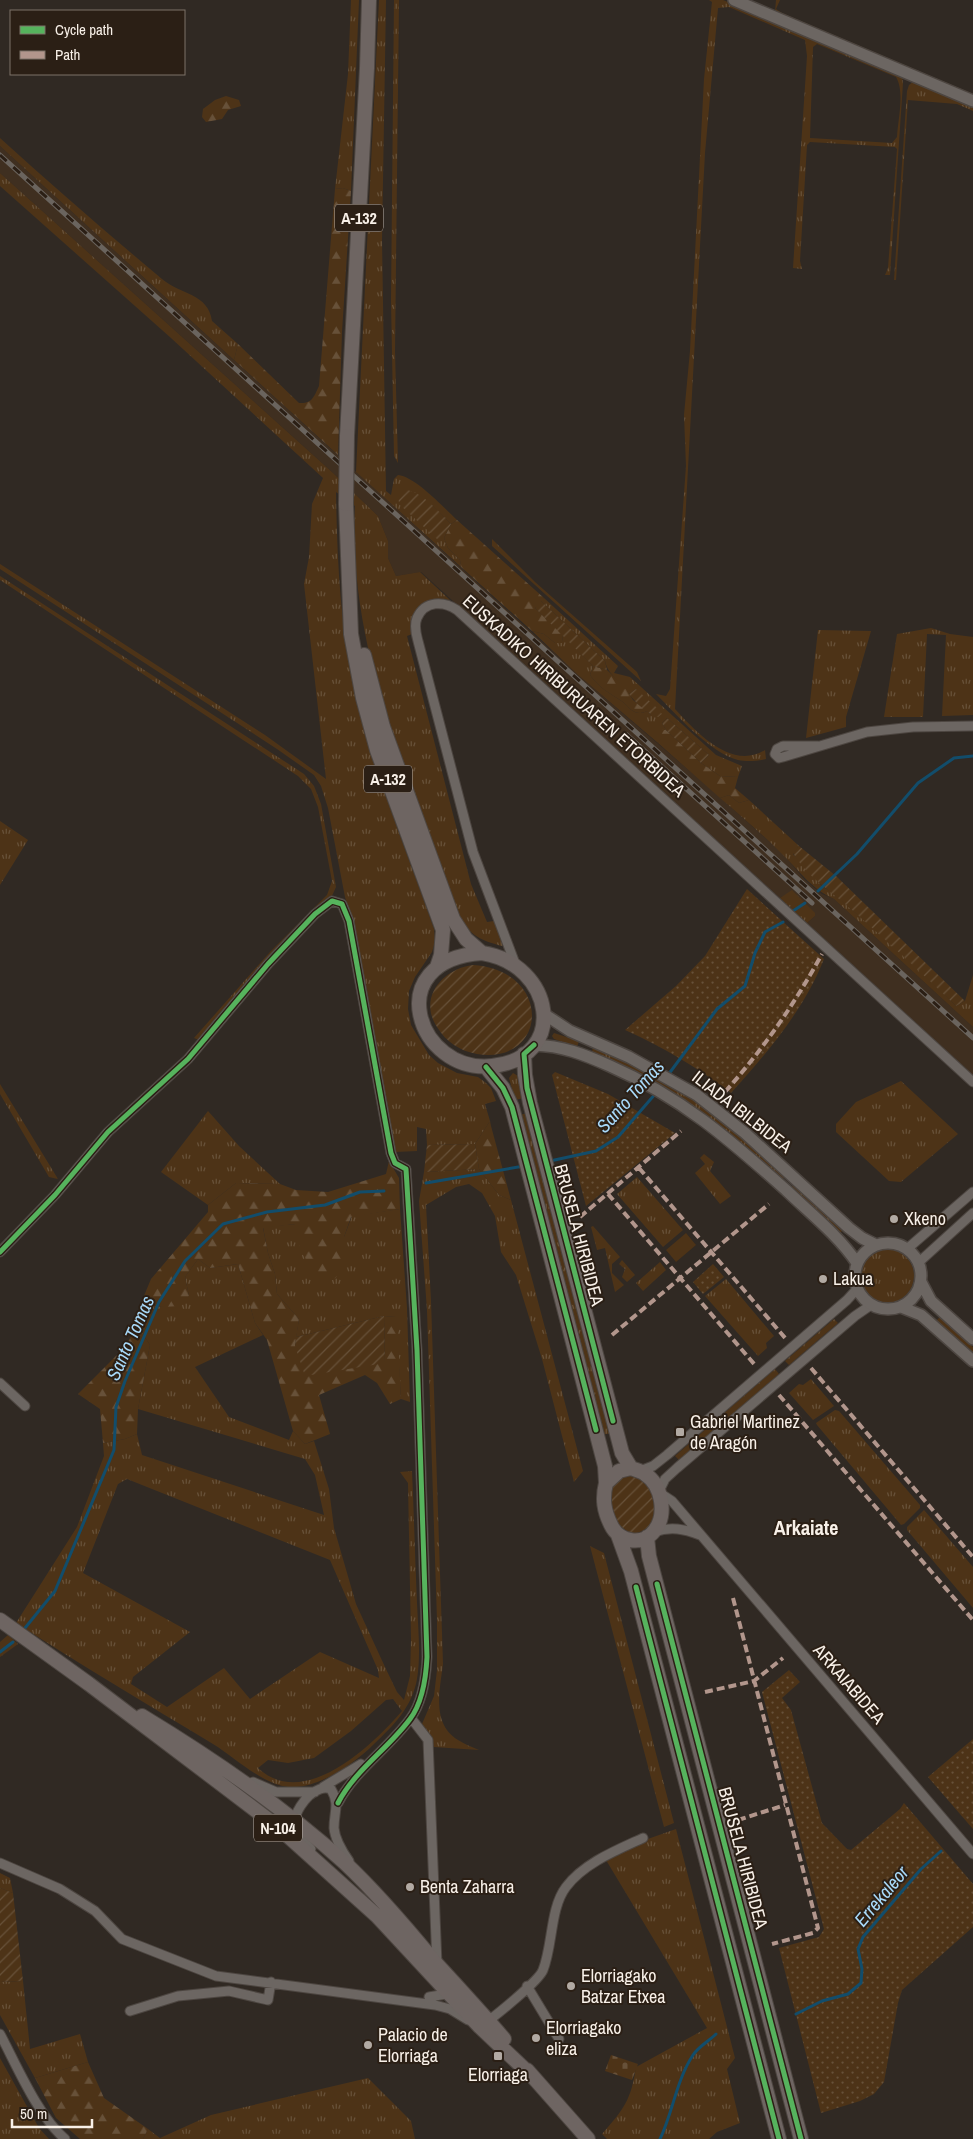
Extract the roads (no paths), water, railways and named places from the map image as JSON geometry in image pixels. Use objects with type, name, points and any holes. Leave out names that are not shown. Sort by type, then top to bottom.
[{"type":"main road","name":"A-132","points":[[369,0],[368,68],[347,436],[346,504],[349,586],[354,654],[372,732],[443,930],[441,955],[437,967]]},
{"type":"main road","name":"A-132","points":[[349,586],[372,688],[397,767],[457,927],[482,953]]},
{"type":"main road","points":[[482,953],[497,956],[516,966],[532,981],[538,991],[544,1014],[543,1026],[529,1050],[504,1063],[486,1066],[470,1064],[451,1056],[441,1049],[425,1030],[418,1006],[426,980],[437,967],[455,957],[482,953]]},
{"type":"main road","name":"BRUSELA HIRIBIDEA","points":[[529,1050],[526,1082],[534,1116],[622,1453],[636,1470]]},
{"type":"main road","name":"BRUSELA HIRIBIDEA","points":[[486,1066],[504,1088],[516,1120],[605,1466],[606,1484]]},
{"type":"main road","points":[[636,1470],[650,1478],[659,1492],[661,1514],[659,1523],[651,1534],[638,1541],[630,1541],[618,1535],[611,1525],[603,1506],[606,1484],[619,1471],[636,1470]]},
{"type":"main road","name":"BRUSELA HIRIBIDEA","points":[[651,1534],[648,1556],[802,2139]]},
{"type":"main road","name":"BRUSELA HIRIBIDEA","points":[[618,1535],[632,1571],[779,2139]]},
{"type":"main road","name":"N-104","points":[[0,1620],[90,1684],[278,1827],[434,1969]]},
{"type":"main road","name":"N-104","points":[[90,1684],[210,1759],[295,1820],[344,1862],[387,1907],[434,1969],[455,1993],[588,2139]]},
{"type":"main road","name":"N-104","points":[[455,1993],[470,2001],[484,2024],[504,2039],[532,2077]]},
{"type":"street","points":[[734,0],[973,101]]},
{"type":"street","name":"EUSKADIKO HIRIBURUAREN ETORBIDEA","points":[[516,966],[473,852],[418,641],[416,631],[417,618],[423,610],[432,604],[448,604],[457,610],[973,1082]]},
{"type":"street","points":[[818,746],[867,732],[887,729],[973,726]]},
{"type":"street","points":[[0,1252],[55,1195],[108,1132],[188,1059],[249,985],[315,914],[332,901],[342,904],[349,921],[391,1153],[395,1163],[406,1170],[417,1350],[427,1657],[425,1683],[411,1718],[344,1791],[338,1803],[334,1829],[341,1849],[387,1907]]},
{"type":"street","name":"ILIADA IBILBIDEA","points":[[544,1014],[570,1031],[630,1057],[697,1095],[745,1133],[849,1228],[862,1238],[876,1245]]},
{"type":"street","name":"ILIADA IBILBIDEA","points":[[529,1050],[566,1048],[620,1070],[662,1092],[689,1109],[734,1144],[839,1239],[857,1263]]},
{"type":"street","points":[[907,1249],[973,1192]]},
{"type":"street","points":[[918,1263],[973,1213]]},
{"type":"street","points":[[921,1282],[912,1300],[901,1307],[886,1309],[871,1305],[857,1289],[855,1276],[857,1263],[868,1250],[876,1245],[892,1243],[907,1249],[918,1263],[921,1282],[931,1301],[973,1340]]},
{"type":"street","points":[[636,1470],[653,1466],[667,1455],[847,1300],[857,1289]]},
{"type":"street","points":[[659,1492],[665,1479],[677,1468],[854,1316],[871,1305]]},
{"type":"street","points":[[901,1307],[921,1315],[973,1361]]},
{"type":"street","points":[[0,1383],[25,1406]]},
{"type":"street","name":"ARKAIABIDEA","points":[[659,1492],[672,1501],[973,1854]]},
{"type":"street","points":[[651,1534],[668,1528],[682,1529],[700,1535]]},
{"type":"street","points":[[411,1718],[428,1740],[434,1983],[426,2000]]},
{"type":"street","points":[[363,1903],[303,1840],[297,1831],[295,1820],[303,1803],[318,1790],[352,1772],[376,1754]]},
{"type":"street","points":[[210,1759],[266,1789],[276,1792],[332,1789],[338,1803]]},
{"type":"street","points":[[426,2000],[484,2024],[508,2006],[542,1973],[551,1941],[558,1902],[566,1887],[578,1875],[612,1853],[643,1838]]},
{"type":"street","points":[[0,1863],[60,1889],[95,1911],[122,1939],[216,1976],[271,1982],[394,2001],[426,2000],[455,1993]]},
{"type":"street","points":[[130,2011],[178,1996],[229,1991],[268,2000],[271,1982]]},
{"type":"street","points":[[527,1986],[559,2039]]},
{"type":"street","points":[[435,2005],[455,1993]]},
{"type":"street","points":[[470,2001],[486,2008],[497,2010],[508,2006]]},
{"type":"street","points":[[504,2039],[500,2022],[508,2006]]},
{"type":"street","points":[[0,2034],[45,2115],[56,2132],[65,2139]]},
{"type":"waterway","name":"Santo Tomas","points":[[818,891],[857,854],[918,783],[954,758],[973,756]]},
{"type":"waterway","name":"Santo Tomas","points":[[793,911],[805,903]]},
{"type":"waterway","name":"Santo Tomas","points":[[668,1075],[717,1009],[745,986],[755,953],[765,932],[783,922]]},
{"type":"waterway","name":"Santo Tomas","points":[[550,1161],[596,1151],[618,1137],[656,1093]]},
{"type":"waterway","name":"Santo Tomas","points":[[426,1183],[524,1166]]},
{"type":"waterway","name":"Santo Tomas","points":[[25,1628],[55,1591],[114,1450],[116,1407],[125,1381],[159,1302],[185,1261],[223,1224],[267,1212],[325,1205],[360,1192],[384,1191]]},
{"type":"waterway","name":"Santo Tomas","points":[[0,1652],[13,1642]]},
{"type":"waterway","name":"Errekaleor","points":[[796,2014],[822,2001],[848,1994],[861,1983],[862,1969],[858,1949],[863,1937],[921,1869],[941,1851]]},
{"type":"waterway","name":"Errekaleor","points":[[660,2139],[687,2065],[695,2052],[716,2034]]},
{"type":"railway","points":[[0,155],[973,1038]]},
{"type":"railway","points":[[627,735],[812,903]]},
{"type":"place","name":"Xkeno","points":[[894,1219]]},
{"type":"place","name":"Lakua","points":[[823,1279]]},
{"type":"place","name":"Gabriel Martinez de Aragón","points":[[680,1432]]},
{"type":"place","name":"Benta Zaharra","points":[[410,1887]]},
{"type":"place","name":"Elorriagako Batzar Etxea","points":[[571,1986]]},
{"type":"place","name":"Elorriagako eliza","points":[[536,2038]]},
{"type":"place","name":"Palacio de Elorriaga","points":[[368,2045]]},
{"type":"place","name":"Elorriaga","points":[[498,2056]]},
{"type":"district","name":"Arkaiate","points":[[806,1528]]}]
